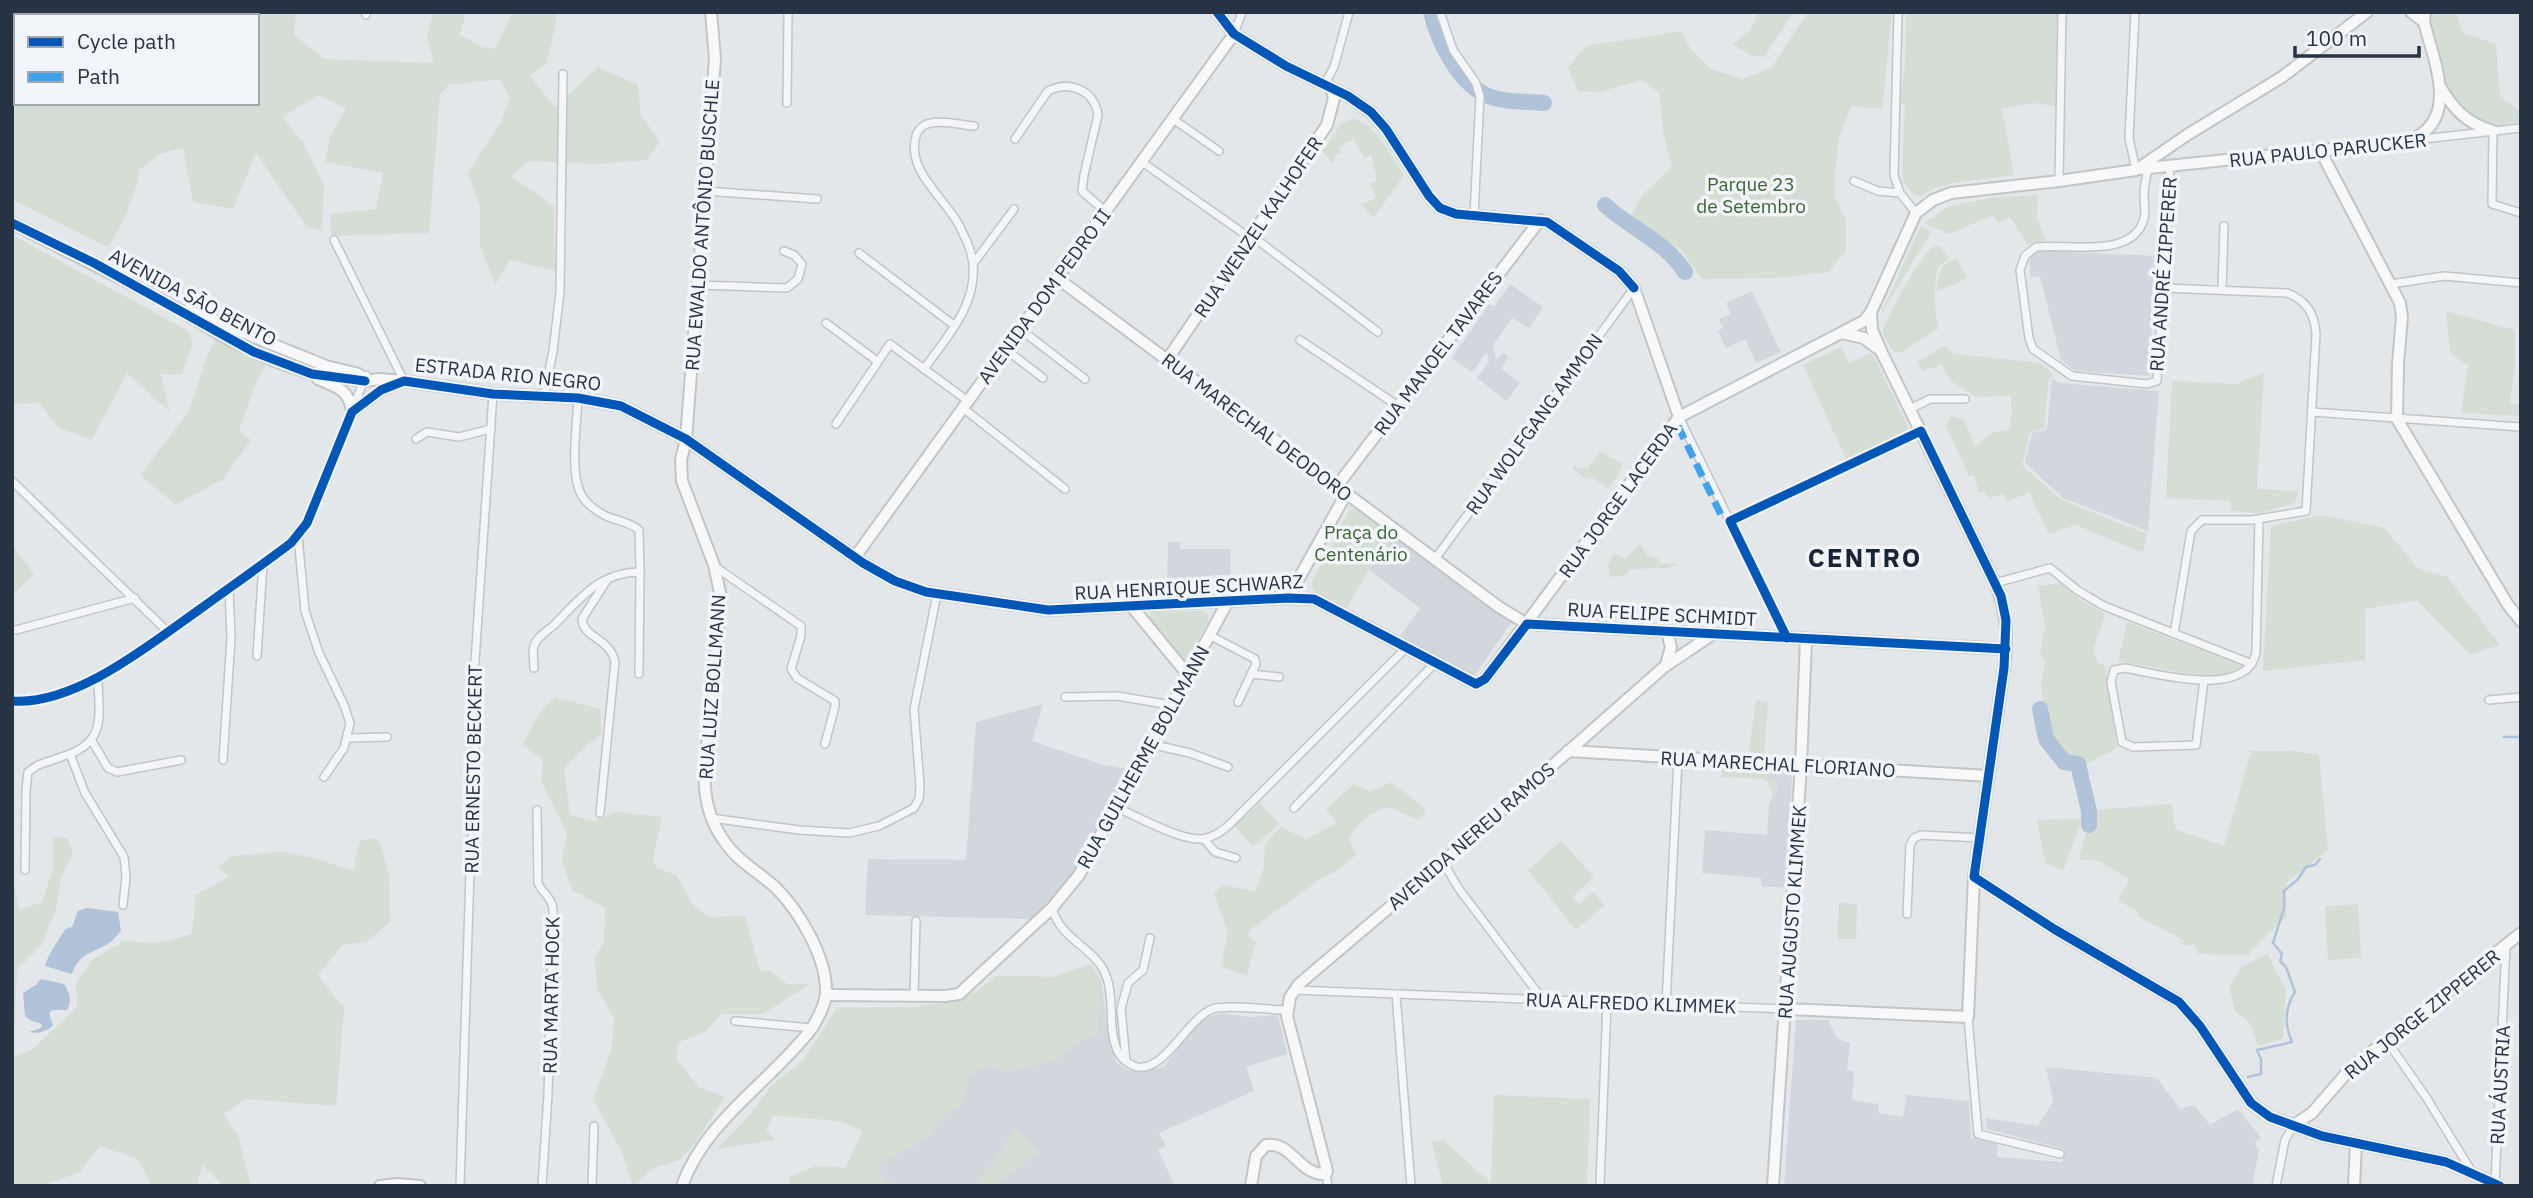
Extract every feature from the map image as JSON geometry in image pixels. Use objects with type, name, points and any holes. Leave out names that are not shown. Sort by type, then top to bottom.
[{"type":"main road","name":"RUA EWALDO ANTÔNIO BUSCHLE","points":[[686,439],[715,59],[711,12]]},
{"type":"main road","points":[[1217,12],[1234,34],[1286,66],[1348,96],[1380,121],[1436,204],[1451,212],[1540,220],[1561,229],[1619,271],[1634,288],[1679,417]]},
{"type":"main road","points":[[1968,1017],[1974,877],[2006,649],[2006,613],[1995,583],[1882,353],[1872,330],[1871,312],[1916,214],[1933,200],[1951,193],[2132,171],[2150,163],[2165,150],[2282,77],[2367,12]]},
{"type":"main road","points":[[2409,141],[2424,133],[2434,120],[2441,102],[2425,17],[2411,12]]},
{"type":"main road","name":"AVENIDA DOM PEDRO II","points":[[855,557],[1234,34]]},
{"type":"main road","points":[[2439,85],[2452,105],[2465,118],[2493,131]]},
{"type":"main road","name":"RUA WENZEL KALHOFER","points":[[1167,360],[1327,125],[1334,98],[1327,86]]},
{"type":"main road","name":"RUA PAULO PARUCKER","points":[[2150,163],[2170,167],[2409,141]]},
{"type":"main road","points":[[2165,150],[2162,161],[2170,167]]},
{"type":"main road","points":[[2321,152],[2400,303],[2402,317],[2397,419],[2508,605],[2521,621]]},
{"type":"main road","name":"RUA MANOEL TAVARES","points":[[1336,486],[1540,220]]},
{"type":"main road","name":"AVENIDA SÃO BENTO","points":[[12,223],[159,298],[226,338],[296,369],[322,376],[365,378]]},
{"type":"main road","name":"RUA MARECHAL DEODORO","points":[[1056,278],[1504,611],[1527,624]]},
{"type":"main road","points":[[159,298],[326,366],[365,378]]},
{"type":"main road","name":"RUA JORGE LACERDA","points":[[1527,624],[1679,417],[1858,325],[1871,312]]},
{"type":"main road","points":[[1842,333],[1864,338],[1882,353]]},
{"type":"main road","points":[[296,369],[345,393],[352,412],[382,390],[404,381]]},
{"type":"main road","name":"ESTRADA RIO NEGRO","points":[[365,378],[493,394],[578,398],[621,406],[686,439],[855,557]]},
{"type":"main road","name":"RUA LUIZ BOLLMANN","points":[[686,439],[681,460],[682,481],[714,565],[720,586],[722,609],[704,782],[706,801],[711,818],[729,848],[776,888],[796,911],[814,947],[823,973],[826,995]]},
{"type":"main road","points":[[1288,598],[1346,494]]},
{"type":"main road","name":"RUA HENRIQUE SCHWARZ","points":[[855,557],[895,581],[937,594],[1048,610],[1308,598],[1321,602],[1471,683],[1479,684],[1527,624]]},
{"type":"main road","name":"RUA GUILHERME BOLLMANN","points":[[826,995],[952,995],[965,990],[1052,908],[1074,883],[1227,603]]},
{"type":"main road","points":[[1133,608],[1188,674]]},
{"type":"main road","name":"RUA FELIPE SCHMIDT","points":[[1527,624],[2006,649]]},
{"type":"main road","points":[[1664,667],[1671,647],[1667,632]]},
{"type":"main road","name":"AVENIDA NEREU RAMOS","points":[[1294,990],[1664,667],[1713,634]]},
{"type":"main road","name":"RUA AUGUSTO KLIMMEK","points":[[1773,1186],[1801,765],[1806,639]]},
{"type":"main road","name":"RUA MARECHAL FLORIANO","points":[[1568,751],[1989,776]]},
{"type":"main road","points":[[1974,877],[2054,929],[2179,1002],[2200,1026],[2252,1103],[2270,1117],[2315,1134],[2431,1158],[2497,1184]]},
{"type":"main road","name":"RUA JORGE ZIPPERER","points":[[2294,1125],[2312,1113],[2350,1069],[2521,933]]},
{"type":"main road","points":[[1251,1186],[1258,1152],[1271,1144],[1286,1150],[1303,1167],[1326,1174],[1289,1023],[1287,1010],[1294,990]]},
{"type":"main road","points":[[682,1186],[694,1161],[713,1134],[812,1028],[822,1010],[826,995]]},
{"type":"main road","name":"RUA ALFREDO KLIMMEK","points":[[1786,1009],[1968,1017]]},
{"type":"main road","points":[[2354,1186],[2356,1144]]},
{"type":"main road","points":[[380,1186],[420,1186]]},
{"type":"street","points":[[787,103],[788,12]]},
{"type":"street","points":[[1234,34],[1242,12]]},
{"type":"street","points":[[1327,86],[1349,12]]},
{"type":"street","points":[[1440,12],[1453,50],[1479,88],[1474,215]]},
{"type":"street","points":[[1898,12],[1894,165],[1900,193],[1916,214]]},
{"type":"street","points":[[2059,181],[2062,12]]},
{"type":"street","points":[[2135,12],[2129,138],[2132,171],[2144,184]]},
{"type":"street","points":[[544,397],[560,292],[563,74]]},
{"type":"street","points":[[1015,139],[1041,97],[1048,91],[1055,87],[1068,86],[1087,93],[1097,106],[1098,115],[1082,191],[1105,211]]},
{"type":"street","points":[[1173,119],[1219,151]]},
{"type":"street","points":[[924,369],[955,326],[969,300],[973,264],[959,225],[919,169],[915,138],[924,125],[939,122],[974,126]]},
{"type":"street","name":"RUA PAULO PARUCKER","points":[[2409,141],[2521,128]]},
{"type":"street","points":[[2493,131],[2492,204],[2521,213]]},
{"type":"street","points":[[1142,162],[1243,233],[1252,236],[1378,332]]},
{"type":"street","points":[[2144,184],[2150,163]]},
{"type":"street","name":"RUA ANDRÉ ZIPPERER","points":[[2144,184],[2145,216],[2139,229],[2125,241],[2104,247],[2036,247],[2022,261],[2020,278],[2029,338],[2034,349],[2072,376],[2147,384],[2157,381],[2170,167]]},
{"type":"street","points":[[1854,181],[1878,191],[1900,193]]},
{"type":"street","points":[[705,191],[817,199]]},
{"type":"street","points":[[973,264],[1014,209]]},
{"type":"street","points":[[2222,290],[2224,226]]},
{"type":"street","points":[[334,240],[404,381]]},
{"type":"street","points":[[698,285],[787,288],[798,279],[802,264],[794,255],[784,251]]},
{"type":"street","points":[[859,253],[955,326]]},
{"type":"street","points":[[2391,284],[2444,276],[2521,283]]},
{"type":"street","name":"RUA WOLFGANG AMMON","points":[[1435,559],[1634,288]]},
{"type":"street","points":[[2164,288],[2287,293],[2306,305],[2312,313],[2316,328],[2306,511],[2259,520],[2208,519],[2193,526],[2174,634]]},
{"type":"street","points":[[825,323],[877,361]]},
{"type":"street","points":[[1020,329],[1085,379]]},
{"type":"street","points":[[1300,340],[1398,406]]},
{"type":"street","points":[[836,424],[890,344],[924,369],[1065,489]]},
{"type":"street","points":[[1005,349],[1044,379]]},
{"type":"street","points":[[12,701],[44,698],[98,677],[124,663],[298,536],[307,523],[365,378]]},
{"type":"street","name":"RUA ERNESTO BECKERT","points":[[460,1186],[470,872],[476,773],[473,691],[493,394]]},
{"type":"street","points":[[578,398],[576,465],[579,491],[588,504],[604,515],[639,530],[639,674]]},
{"type":"street","points":[[1910,409],[1930,399],[1965,399]]},
{"type":"street","points":[[2312,412],[2521,427]]},
{"type":"street","points":[[1679,417],[1787,638]]},
{"type":"street","points":[[416,439],[424,433],[459,437],[491,429]]},
{"type":"street","points":[[1730,522],[1921,431]]},
{"type":"street","points":[[12,481],[168,632]]},
{"type":"street","points":[[2204,680],[2196,745],[2125,745],[2120,738],[2110,682],[2114,670],[2125,668],[2204,680],[2234,677],[2252,664],[2256,653],[2259,520]]},
{"type":"street","points":[[298,536],[305,611],[319,653],[348,716],[348,738],[339,757],[324,777]]},
{"type":"street","points":[[257,656],[262,564]]},
{"type":"street","points":[[714,565],[801,626],[801,636],[791,669],[797,678],[835,701],[825,744]]},
{"type":"street","points":[[1995,583],[2048,567],[2092,600],[2252,664]]},
{"type":"street","points":[[534,668],[533,653],[536,641],[570,607],[610,577],[619,573],[640,572]]},
{"type":"street","points":[[600,813],[615,662],[607,645],[586,631],[582,623],[610,577]]},
{"type":"street","points":[[223,760],[231,638],[229,588]]},
{"type":"street","points":[[711,818],[799,830],[849,833],[879,826],[914,808],[919,799],[920,785],[914,709],[937,594]]},
{"type":"street","points":[[16,630],[135,598]]},
{"type":"street","points":[[1209,635],[1255,659],[1238,702]]},
{"type":"street","points":[[1115,807],[1180,835],[1204,839],[1217,834],[1407,647]]},
{"type":"street","points":[[1294,808],[1436,662]]},
{"type":"street","points":[[1251,674],[1279,677]]},
{"type":"street","points":[[25,870],[28,772],[38,765],[84,748],[92,741],[98,724],[98,677]]},
{"type":"street","points":[[1065,697],[1117,696],[1171,705]]},
{"type":"street","points":[[2490,700],[2521,697]]},
{"type":"street","points":[[348,738],[387,737]]},
{"type":"street","points":[[92,741],[108,768],[117,772],[181,760]]},
{"type":"street","points":[[1150,744],[1190,753],[1227,767]]},
{"type":"street","points":[[70,754],[85,793],[124,857],[126,877],[123,905]]},
{"type":"street","points":[[1666,1005],[1678,758]]},
{"type":"street","name":"RUA MARTA HOCK","points":[[537,810],[538,883],[551,900],[553,908],[548,1094],[542,1186]]},
{"type":"street","points":[[1907,914],[1910,845],[1914,838],[1921,835],[1980,838]]},
{"type":"street","points":[[1204,839],[1215,852],[1236,858]]},
{"type":"street","points":[[1443,862],[1459,889],[1543,1000]]},
{"type":"street","points":[[1052,908],[1063,931],[1090,953],[1106,975],[1114,1040],[1118,1052],[1126,1062],[1142,1068],[1157,1063],[1196,1020],[1217,1007],[1287,1010]]},
{"type":"street","points":[[914,996],[916,921]]},
{"type":"street","points":[[1126,1062],[1121,1026],[1123,998],[1128,983],[1143,970],[1150,938]]},
{"type":"street","name":"RUA ÁUSTRIA","points":[[2497,1184],[2506,945]]},
{"type":"street","name":"RUA ALFREDO KLIMMEK","points":[[1294,990],[1786,1009]]},
{"type":"street","points":[[1396,994],[1411,1186]]},
{"type":"street","points":[[1600,1186],[1607,1002]]},
{"type":"street","points":[[1968,1017],[1978,1133],[2060,1154]]},
{"type":"street","points":[[735,1021],[812,1028]]},
{"type":"street","points":[[2387,1041],[2426,1097],[2472,1172]]},
{"type":"street","points":[[2276,1186],[2285,1140],[2294,1125]]},
{"type":"street","points":[[592,1186],[594,1126]]},
{"type":"street","points":[[1326,1174],[1328,1186]]},
{"type":"shaded area","points":[[2030,250],[2156,256],[2149,376],[2075,371],[2061,360],[2040,276],[2030,278]]},
{"type":"shaded area","points":[[1510,284],[1543,307],[1529,328],[1512,318],[1493,345],[1496,360],[1503,352],[1509,357],[1501,368],[1520,383],[1507,401],[1477,378],[1489,362],[1487,352],[1472,372],[1452,358],[1489,304],[1494,307]]},
{"type":"shaded area","points":[[1752,291],[1781,352],[1756,363],[1745,339],[1726,348],[1718,331],[1723,328],[1719,319],[1731,314],[1726,303]]},
{"type":"shaded area","points":[[2052,378],[2060,383],[2159,391],[2148,531],[2063,498],[2025,463],[2032,433],[2047,430]]},
{"type":"shaded area","points":[[1394,536],[1512,621],[1474,677],[1400,636],[1420,608],[1369,570]]},
{"type":"shaded area","points":[[1168,542],[1180,542],[1180,549],[1230,549],[1230,575],[1211,575],[1211,595],[1167,594]]},
{"type":"shaded area","points":[[1043,704],[1032,741],[1104,765],[1128,769],[1078,866],[1058,892],[1031,919],[865,915],[868,859],[966,860],[976,722]]},
{"type":"shaded area","points":[[1770,771],[1790,772],[1792,777],[1786,888],[1762,886],[1761,878],[1702,873],[1705,830],[1767,835],[1769,804],[1773,796],[1776,796],[1777,781],[1770,780]]},
{"type":"shaded area","points":[[1090,964],[1101,980],[1109,1039],[1116,1062],[1128,1070],[1143,1071],[1163,1067],[1200,1022],[1210,1016],[1223,1013],[1249,1017],[1278,1015],[1287,1054],[1246,1067],[1254,1091],[1159,1133],[1166,1146],[1158,1150],[1175,1186],[857,1186],[942,1002],[965,998],[985,987],[996,976],[1054,977]]},
{"type":"shaded area","points":[[1796,1020],[1828,1020],[1838,1039],[1850,1043],[1847,1070],[1854,1072],[1852,1100],[1878,1104],[1879,1113],[1903,1117],[1907,1095],[1969,1101],[1971,1138],[1998,1138],[1997,1157],[2062,1162],[2064,1149],[1987,1129],[1986,1118],[2038,1126],[2053,1101],[2046,1067],[2157,1078],[2180,1109],[2194,1105],[2210,1125],[2238,1109],[2261,1138],[2255,1143],[2259,1151],[2252,1186],[1784,1186]]},
{"type":"green space","points":[[12,12],[296,12],[294,35],[325,59],[434,63],[427,38],[433,12],[466,12],[460,35],[482,47],[495,49],[513,12],[558,12],[547,63],[530,76],[555,107],[598,67],[638,85],[641,115],[660,142],[646,160],[596,164],[529,161],[511,176],[554,206],[555,271],[510,260],[495,285],[480,245],[480,206],[468,173],[502,120],[510,97],[499,79],[448,85],[440,95],[429,233],[332,236],[330,214],[376,209],[383,173],[325,162],[330,137],[346,108],[318,95],[283,117],[304,144],[324,186],[322,231],[307,227],[256,153],[233,209],[193,202],[183,148],[160,154],[140,169],[128,210],[108,247],[12,199]]},
{"type":"green space","points":[[1758,12],[1794,12],[1764,57],[1751,56],[1733,44],[1751,30]]},
{"type":"green space","name":"Parque 23 de Setembro","points":[[1808,12],[1892,12],[1882,109],[1851,106],[1839,138],[1835,196],[1846,220],[1846,251],[1828,272],[1778,278],[1702,279],[1681,250],[1630,218],[1642,195],[1672,167],[1663,131],[1659,93],[1642,80],[1600,92],[1578,91],[1568,68],[1586,46],[1681,31],[1690,48],[1711,69],[1743,79],[1772,67]]},
{"type":"green space","points":[[1906,12],[2057,12],[2056,106],[2032,103],[2002,109],[2014,175],[1953,183],[1935,188],[1921,197],[1908,188],[1902,173],[1905,105],[1900,104],[1905,64]]},
{"type":"green space","points":[[2433,12],[2456,12],[2463,33],[2496,44],[2500,97],[2521,112],[2521,121],[2501,126],[2480,119],[2459,104],[2445,84],[2431,29]]},
{"type":"green space","points":[[1352,119],[1360,121],[1375,133],[1404,175],[1374,217],[1361,205],[1376,198],[1370,184],[1377,181],[1371,154],[1365,158],[1353,139],[1339,148],[1341,152],[1334,156],[1332,163],[1322,151],[1341,124]]},
{"type":"green space","points":[[2038,195],[2037,218],[2046,241],[2027,244],[2010,217],[1998,223],[1993,215],[1949,234],[1924,223],[1950,206],[1991,198]]},
{"type":"green space","points":[[1921,226],[1931,232],[1879,318]]},
{"type":"green space","points":[[12,235],[187,330],[193,342],[182,375],[161,374],[170,412],[127,373],[92,440],[59,428],[39,403],[12,404]]},
{"type":"green space","points":[[1938,245],[1950,258],[1938,267],[1935,305],[1939,328],[1902,352],[1894,352],[1884,337],[1883,329],[1915,269],[1923,257]]},
{"type":"green space","points":[[1956,258],[1968,278],[1936,292],[1942,268]]},
{"type":"green space","points":[[2446,311],[2515,330],[2515,363],[2510,403],[2521,405],[2521,416],[2461,413],[2468,366],[2450,352]]},
{"type":"green space","points":[[216,340],[266,365],[254,388],[239,431],[251,440],[223,479],[176,505],[140,475],[189,411],[208,353]]},
{"type":"green space","points":[[1945,346],[1953,354],[2035,362],[2048,369],[2054,376],[2049,378],[2044,428],[2030,432],[2022,465],[2062,500],[2147,534],[2143,553],[2076,525],[2049,534],[2029,493],[2007,501],[2003,494],[1990,498],[1985,492],[1979,492],[1974,476],[1969,476],[1946,426],[1951,416],[1964,420],[1975,446],[1994,432],[2009,430],[2011,396],[1975,397],[1951,381],[1941,365],[1923,371],[1917,362]]},
{"type":"green space","points":[[1841,347],[1849,363],[1872,352],[1910,431],[1847,461],[1803,365]]},
{"type":"green space","points":[[2264,372],[2257,489],[2299,491],[2295,503],[2260,513],[2232,511],[2230,501],[2166,498],[2172,381],[2236,384]]},
{"type":"green space","points":[[1600,451],[1622,464],[1617,477],[1607,489],[1592,477],[1586,479],[1572,468],[1587,469]]},
{"type":"green space","name":"Praça do Centenário","points":[[1357,509],[1394,536],[1369,570],[1346,609],[1313,590],[1311,582],[1350,510]]},
{"type":"green space","points":[[2322,515],[2384,528],[2419,569],[2448,577],[2500,645],[2470,655],[2417,600],[2365,609],[2365,660],[2263,671],[2271,526]]},
{"type":"green space","points":[[1640,544],[1648,556],[1659,559],[1660,563],[1679,564],[1667,568],[1630,569],[1627,575],[1610,577],[1608,565],[1614,554],[1625,559]]},
{"type":"green space","points":[[12,545],[34,574],[12,595]]},
{"type":"green space","points":[[2061,583],[2079,599],[2105,614],[2093,651],[2098,663],[2105,666],[2117,748],[2086,764],[2080,758],[2068,757],[2053,739],[2042,698],[2041,681],[2045,662],[2040,652],[2045,627],[2038,586]]},
{"type":"green space","points":[[1203,611],[1208,614],[1208,621],[1188,658],[1184,660],[1149,619],[1154,612]]},
{"type":"green space","points":[[2127,622],[2243,666],[2225,675],[2203,676],[2118,661]]},
{"type":"green space","points":[[555,697],[600,709],[602,734],[564,768],[570,815],[594,821],[616,812],[662,817],[653,859],[656,868],[676,875],[693,905],[709,917],[745,916],[760,970],[770,971],[787,984],[809,984],[763,1014],[722,1014],[705,1032],[679,1042],[676,1058],[699,1087],[725,1097],[695,1143],[680,1160],[653,1168],[633,1186],[621,1150],[593,1099],[612,1048],[614,1018],[597,989],[595,957],[604,942],[605,908],[572,890],[562,860],[567,833],[541,781],[543,761],[523,744],[538,715]]},
{"type":"green space","points":[[1756,700],[1768,703],[1764,754],[1749,751]]},
{"type":"green space","points":[[2251,751],[2293,751],[2319,755],[2328,850],[2286,883],[2286,917],[2248,955],[2198,954],[2194,944],[2182,946],[2184,941],[2138,916],[2138,912],[2118,900],[2130,879],[2098,861],[2079,859],[2092,810],[2171,804],[2176,830],[2224,846]]},
{"type":"green space","points":[[1722,768],[1770,771],[1770,780],[1777,781],[1776,796],[1773,796],[1765,779],[1722,777]]},
{"type":"green space","points":[[12,775],[13,876],[19,910],[42,902],[53,869],[53,837],[67,838],[73,853],[61,879],[56,910],[41,946],[17,970],[12,1034]]},
{"type":"green space","points":[[1392,782],[1426,810],[1419,820],[1388,807],[1365,819],[1349,839],[1356,855],[1340,869],[1322,878],[1251,929],[1248,936],[1256,942],[1247,976],[1221,966],[1228,932],[1214,894],[1223,885],[1255,891],[1264,867],[1265,844],[1281,827],[1306,839],[1336,823],[1326,809],[1354,784],[1370,792]]},
{"type":"green space","points":[[1260,803],[1279,824],[1253,847],[1234,826]]},
{"type":"green space","points":[[2082,818],[2063,871],[2045,863],[2037,820]]},
{"type":"green space","points":[[379,839],[389,876],[390,922],[366,942],[344,944],[318,975],[344,1008],[336,1106],[246,1099],[224,1114],[238,1136],[251,1186],[221,1184],[202,1164],[197,1186],[152,1186],[138,1159],[100,1146],[80,1172],[42,1186],[12,1186],[12,1058],[33,1049],[77,1007],[76,982],[93,959],[124,941],[159,943],[192,934],[196,895],[229,876],[218,867],[232,856],[282,852],[314,858],[353,871],[360,840]]},
{"type":"green space","points":[[1561,841],[1594,877],[1572,897],[1579,904],[1593,892],[1605,905],[1576,930],[1528,870]]},
{"type":"green space","points":[[1839,903],[1857,904],[1856,939],[1837,939]]},
{"type":"green space","points":[[2358,904],[2361,958],[2328,960],[2325,906]]},
{"type":"green space","points":[[2267,954],[2286,990],[2283,1039],[2258,1046],[2250,1023],[2235,1011],[2229,987],[2241,967]]},
{"type":"green space","points":[[1090,964],[1101,980],[1099,1033],[1083,1040],[1057,1060],[1008,1072],[987,1066],[969,1077],[963,1104],[943,1116],[929,1137],[876,1166],[887,1181],[903,1186],[789,1186],[790,1176],[816,1166],[846,1168],[862,1131],[840,1121],[774,1116],[766,1129],[775,1140],[717,1149],[750,1115],[771,1086],[802,1061],[838,1007],[900,1007],[942,1003],[980,988],[996,976],[1054,977]]},
{"type":"green space","points":[[1494,1095],[1590,1099],[1587,1186],[1443,1186],[1432,1142],[1443,1140],[1491,1183]]},
{"type":"green space","points":[[1015,1127],[1039,1152],[995,1186],[973,1186],[997,1158]]},
{"type":"water","points":[[87,908],[118,912],[121,931],[110,943],[82,958],[72,974],[45,966],[65,929],[72,927],[78,911]]},
{"type":"water","points":[[41,979],[64,984],[70,1000],[67,1010],[52,1010],[49,1013],[53,1026],[42,1032],[29,1032],[41,1028],[42,1024],[25,1016],[23,993]]},
{"type":"waterway","points":[[1431,12],[1438,35],[1450,59],[1474,88],[1498,99],[1544,103]]},
{"type":"waterway","points":[[1605,205],[1658,243],[1685,272]]},
{"type":"waterway","points":[[2040,709],[2046,739],[2064,762],[2078,764],[2089,811],[2089,825]]},
{"type":"waterway","points":[[2504,737],[2521,737]]},
{"type":"waterway","points":[[2248,1077],[2261,1074],[2261,1059],[2257,1050],[2292,1042],[2287,1016],[2295,992],[2286,967],[2280,961],[2282,954],[2273,943],[2284,908],[2284,891],[2298,879],[2306,867],[2315,865],[2320,859]]},
{"type":"marked path","points":[[1678,426],[1723,519]]},
{"type":"cycle path","points":[[1217,12],[1234,34],[1286,66],[1348,96],[1371,112],[1386,129],[1429,196],[1440,208],[1456,214],[1547,222],[1619,271],[1634,288]]},
{"type":"cycle path","points":[[12,223],[94,263],[254,352],[312,374],[365,381]]},
{"type":"cycle path","points":[[12,701],[37,700],[62,693],[113,669],[291,543],[307,523],[352,412],[381,390],[404,381],[493,394],[578,398],[621,406],[686,439],[863,563],[895,581],[926,592],[1048,610],[1314,599],[1476,684],[1485,679],[1527,624],[2006,649]]},
{"type":"cycle path","points":[[1787,638],[1730,521],[1921,431],[2001,596],[2006,620],[2004,668],[1974,877],[2054,929],[2179,1002],[2200,1026],[2251,1103],[2270,1117],[2322,1136],[2446,1162],[2500,1186]]},
{"type":"district","name":"CENTRO","points":[[1865,558]]}]
